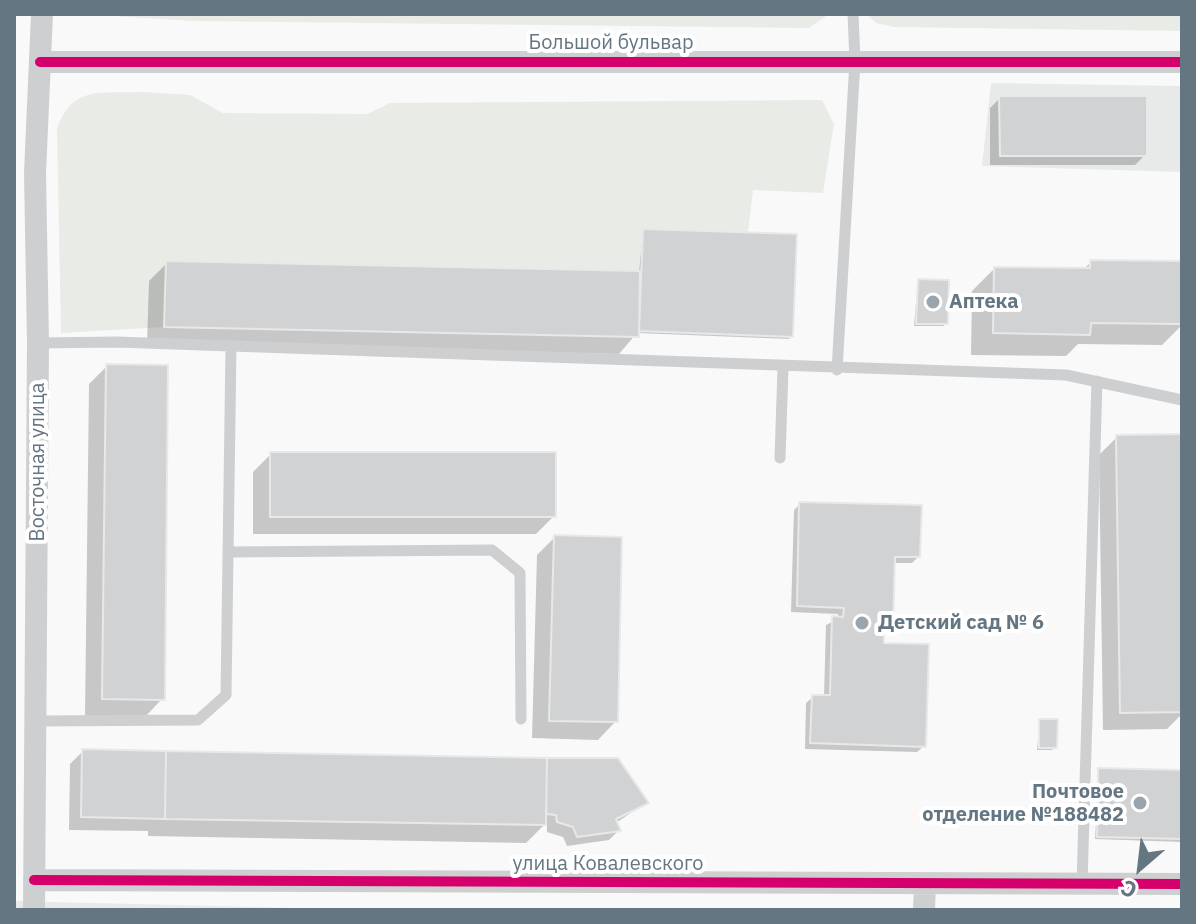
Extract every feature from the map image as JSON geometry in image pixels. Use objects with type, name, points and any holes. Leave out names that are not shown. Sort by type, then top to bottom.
[{"type":"street","name":"Восточная улица","points":[[34,910],[38,343],[35,173],[42,14]]},
{"type":"street","name":"Большой бульвар","points":[[40,62],[1182,62]]},
{"type":"street","name":"улица Ковалевского","points":[[34,880],[1182,884]]},
{"type":"street","points":[[924,910],[925,884]]},
{"type":"lane","points":[[837,370],[855,61],[853,14]]},
{"type":"lane","points":[[38,343],[1066,375],[1182,400]]},
{"type":"lane","points":[[37,721],[198,720],[226,695],[231,347]]},
{"type":"lane","points":[[780,458],[783,368]]},
{"type":"lane","points":[[1082,884],[1097,381]]},
{"type":"lane","points":[[228,552],[492,550],[520,573],[521,719]]},
{"type":"shaded area","points":[[82,14],[829,14],[809,28],[193,21]]},
{"type":"shaded area","points":[[867,14],[1182,14],[1182,31],[894,27],[876,23]]},
{"type":"shaded area","points":[[991,83],[1182,86],[1182,172],[982,166]]},
{"type":"shaded area","points":[[144,92],[190,95],[223,113],[367,114],[390,103],[822,100],[834,124],[823,193],[753,190],[748,232],[643,229],[640,271],[166,261],[164,327],[61,333],[57,129],[63,115],[80,98],[91,94]]},
{"type":"shaded area","points":[[14,901],[375,910],[14,910]]},
{"type":"building","points":[[999,96],[1147,96],[1147,156],[1000,156]]},
{"type":"building","points":[[643,229],[797,234],[793,337],[639,331]]},
{"type":"building","points":[[1090,260],[1182,261],[1182,324],[1091,323],[1090,335],[993,333],[994,267],[1090,268]]},
{"type":"building","points":[[166,261],[640,271],[639,337],[164,327]]},
{"type":"building","name":"Аптека","points":[[918,279],[949,280],[948,324],[916,324]]},
{"type":"building","points":[[106,364],[168,365],[165,700],[102,699]]},
{"type":"building","points":[[1182,434],[1182,712],[1120,713],[1116,435]]},
{"type":"building","points":[[270,452],[556,452],[556,517],[270,517]]},
{"type":"building","name":"Детский сад № 6","points":[[799,502],[922,505],[920,557],[895,557],[893,630],[884,629],[884,643],[929,644],[926,747],[810,743],[812,695],[830,695],[832,616],[843,617],[844,608],[797,606]]},
{"type":"building","points":[[554,535],[622,537],[618,722],[549,721]]},
{"type":"building","points":[[1039,719],[1058,719],[1057,748],[1039,748]]},
{"type":"building","points":[[82,749],[166,751],[165,819],[81,817]]},
{"type":"building","points":[[166,751],[547,758],[546,825],[165,819]]},
{"type":"building","points":[[547,758],[618,758],[649,803],[616,819],[621,831],[577,837],[573,827],[557,822],[556,815],[546,814]]},
{"type":"building","name":"Почтовое отделение №188482","points":[[1098,768],[1182,770],[1182,839],[1097,837]]},
{"type":"cycle path","points":[[40,62],[1182,62]]},
{"type":"cycle path","points":[[34,880],[1182,884]]},
{"type":"place","name":"Аптека","points":[[933,302]]},
{"type":"place","name":"Детский сад № 6","points":[[862,623]]},
{"type":"place","name":"Почтовое отделение №188482","points":[[1140,803]]}]
